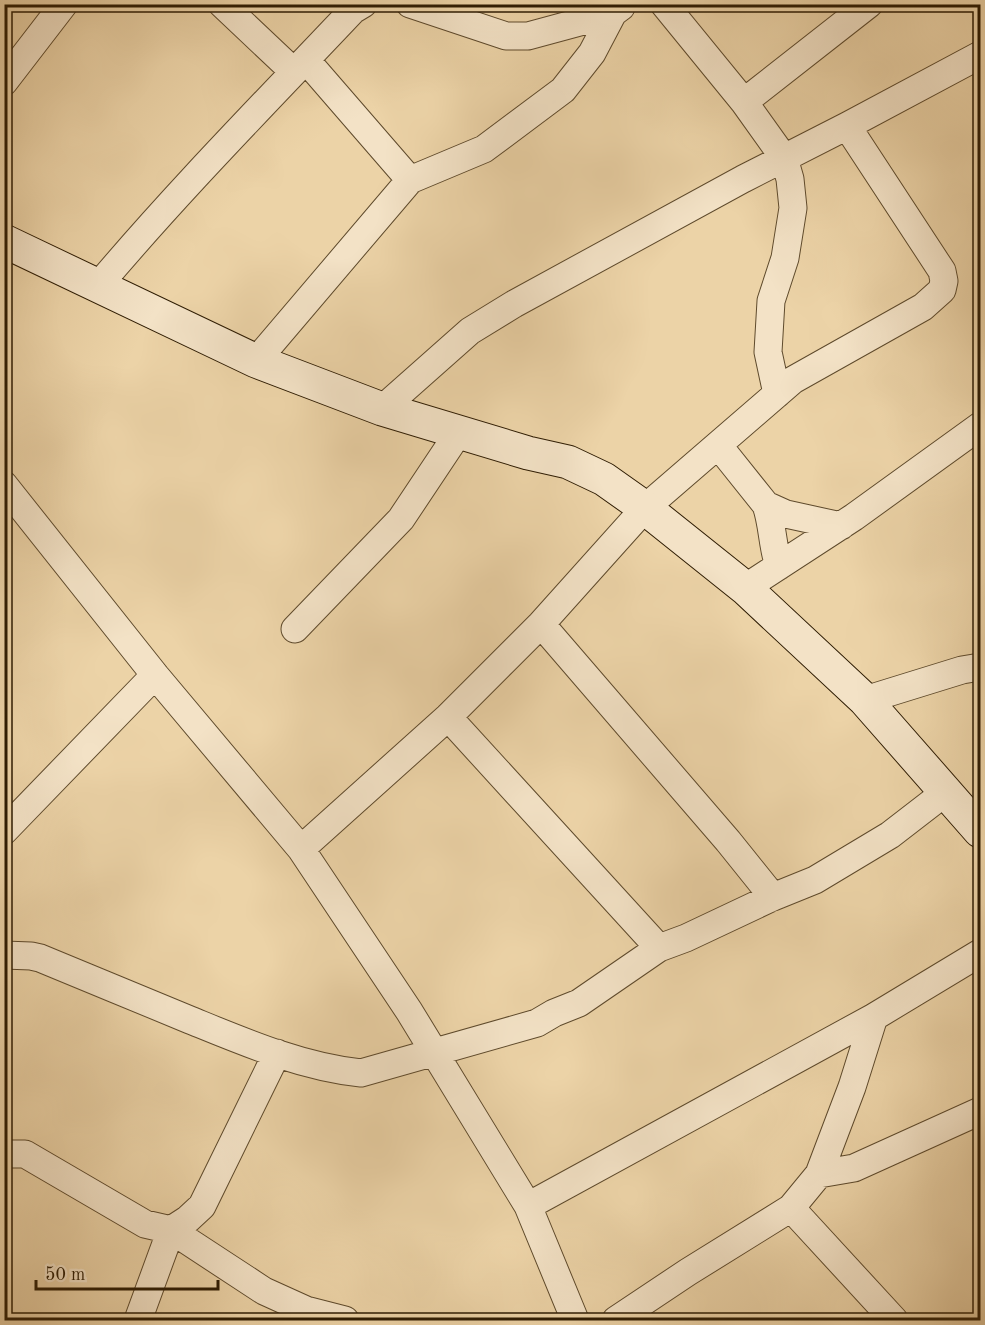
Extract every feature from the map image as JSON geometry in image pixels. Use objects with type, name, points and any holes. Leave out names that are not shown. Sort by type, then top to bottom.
[{"type":"street","points":[[4,82],[64,4]]},
{"type":"street","points":[[222,4],[300,66],[410,180]]},
{"type":"street","points":[[98,286],[152,222],[353,10],[363,4]]},
{"type":"street","points":[[410,4],[506,36],[528,36],[618,9]]},
{"type":"street","points":[[664,4],[744,102],[784,158],[790,179],[793,208],[785,258],[771,301],[768,352],[777,394]]},
{"type":"street","points":[[744,102],[869,4]]},
{"type":"street","points":[[256,361],[410,180],[484,149],[563,90],[591,53],[618,9]]},
{"type":"street","points":[[382,409],[437,359],[487,320],[784,158],[981,55]]},
{"type":"street","points":[[301,849],[448,717],[541,624],[645,508],[793,380],[923,307],[942,290],[944,280],[942,271],[847,126]]},
{"type":"street","points":[[4,241],[256,361],[382,409],[528,453],[568,462],[604,479],[645,508],[745,588],[865,700],[981,831]]},
{"type":"street","points":[[745,588],[841,526],[981,426]]},
{"type":"street","points":[[295,629],[400,519],[459,432]]},
{"type":"street","points":[[718,445],[766,505],[771,519],[773,548],[779,566]]},
{"type":"street","points":[[4,485],[155,675],[301,849],[434,1051],[528,1206],[575,1320]]},
{"type":"street","points":[[766,505],[786,514],[841,526]]},
{"type":"street","points":[[541,624],[728,841],[773,897]]},
{"type":"street","points":[[865,700],[962,670],[981,667]]},
{"type":"street","points":[[4,831],[155,675]]},
{"type":"street","points":[[448,717],[659,948]]},
{"type":"street","points":[[4,956],[40,958],[277,1053],[339,1071],[361,1073],[537,1023],[579,1003],[659,948],[825,875],[890,835],[947,791]]},
{"type":"street","points":[[528,1206],[874,1017],[981,953]]},
{"type":"street","points":[[616,1320],[791,1208],[819,1174],[852,1087],[874,1017]]},
{"type":"street","points":[[138,1320],[171,1230],[202,1206],[277,1053]]},
{"type":"street","points":[[819,1174],[854,1168],[981,1111]]},
{"type":"street","points":[[4,1154],[25,1154],[145,1224],[171,1230],[264,1291],[306,1310],[345,1320]]},
{"type":"street","points":[[791,1208],[894,1320]]}]
